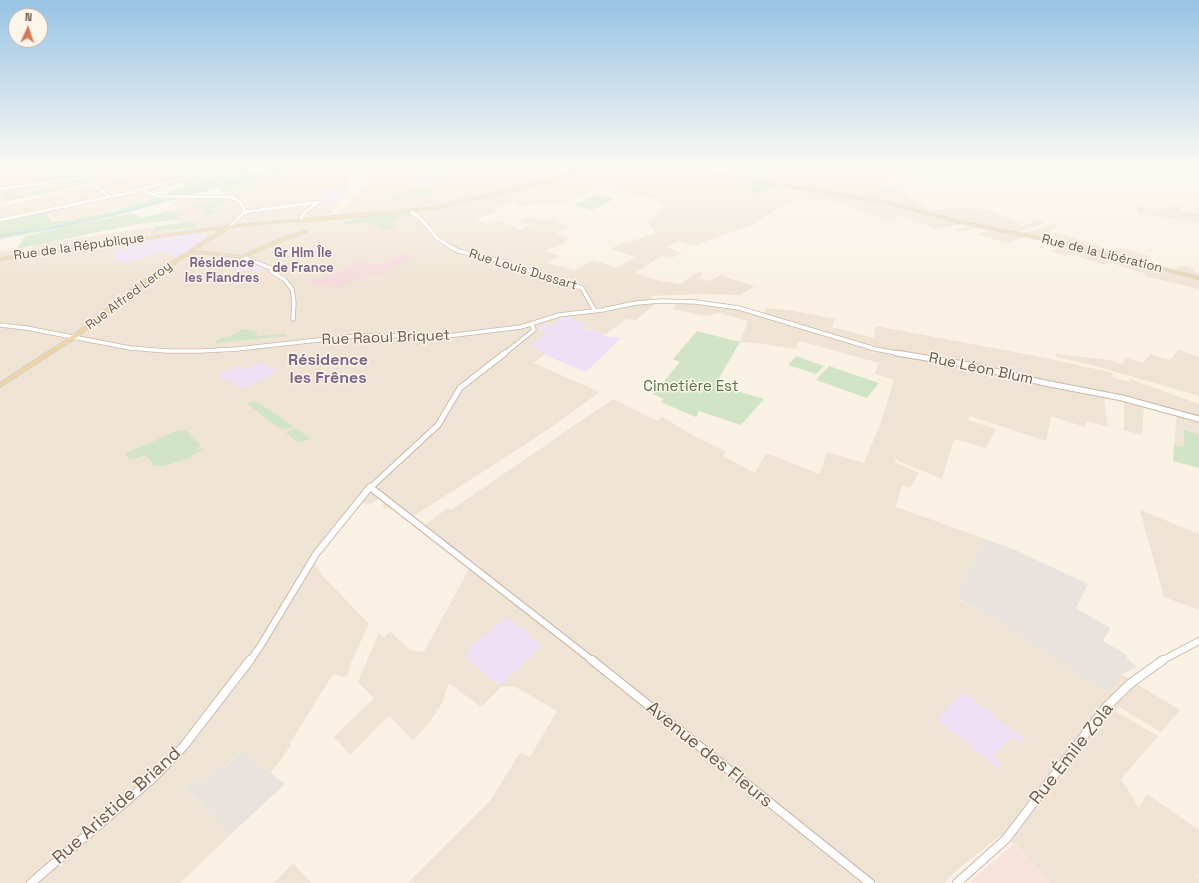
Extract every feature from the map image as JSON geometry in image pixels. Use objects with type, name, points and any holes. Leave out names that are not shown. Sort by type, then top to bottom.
[{"type":"main road","name":"Rue de la République","points":[[0,259],[230,226],[300,222],[429,208]]},
{"type":"main road","name":"Rue de la Libération","points":[[905,208],[982,227],[1058,242],[1199,278]]},
{"type":"main road","points":[[195,251],[243,257],[274,243],[305,232],[300,222]]},
{"type":"main road","name":"Rue Alfred Leroy","points":[[0,385],[74,338],[147,280],[185,255],[195,251],[230,226]]},
{"type":"street","points":[[0,220],[55,208]]},
{"type":"street","points":[[242,208],[244,214]]},
{"type":"street","points":[[230,226],[244,214],[276,208]]},
{"type":"street","points":[[300,222],[305,212],[310,208]]},
{"type":"street","name":"Rue Louis Dussart","points":[[411,211],[423,221],[437,238],[455,250],[497,260],[582,288],[595,311],[559,315],[532,324]]},
{"type":"street","points":[[243,257],[260,262],[289,284],[292,289],[294,302],[293,319]]},
{"type":"street","name":"Rue Léon Blum","points":[[595,311],[641,303],[678,301],[727,306],[875,349],[964,364],[1045,383],[1122,398],[1199,418]]},
{"type":"street","name":"Rue Raoul Briquet","points":[[0,325],[26,328],[137,349],[166,352],[202,352],[355,336],[447,336],[532,324]]},
{"type":"street","name":"Rue Aristide Briand","points":[[31,883],[151,780],[183,747],[261,645],[316,554],[370,487],[437,427],[460,388],[533,330],[534,328],[532,324]]},
{"type":"street","name":"Avenue des Fleurs","points":[[370,487],[419,524],[870,883]]},
{"type":"street","name":"Rue Émile Zola","points":[[957,883],[1006,839],[1106,707],[1131,683],[1160,661],[1199,641]]},
{"type":"shaded area","points":[[0,208],[116,208],[84,217],[57,220],[45,212],[0,221]]},
{"type":"shaded area","points":[[178,208],[334,208],[327,216],[336,216],[343,208],[495,208],[492,209],[497,212],[476,219],[488,225],[500,221],[520,229],[531,225],[519,220],[529,217],[542,222],[549,219],[569,227],[556,234],[568,238],[563,244],[544,251],[559,256],[547,263],[575,270],[594,260],[616,268],[635,257],[610,249],[625,242],[629,243],[656,232],[646,220],[661,212],[663,208],[778,208],[752,225],[693,246],[679,241],[667,247],[681,253],[674,257],[661,256],[635,273],[656,280],[680,284],[698,272],[704,273],[698,278],[710,281],[720,275],[754,286],[746,292],[742,293],[741,295],[700,294],[650,296],[656,303],[653,306],[636,320],[627,319],[605,334],[582,327],[586,324],[564,316],[553,325],[546,323],[539,330],[545,332],[547,353],[533,363],[600,392],[546,431],[411,518],[398,507],[394,510],[382,508],[385,502],[380,498],[369,505],[361,502],[313,560],[322,575],[369,624],[351,662],[348,676],[343,677],[333,674],[290,743],[291,745],[271,773],[241,751],[224,768],[221,766],[204,782],[185,789],[230,835],[180,883],[0,883],[0,252],[25,247],[20,255],[28,255],[33,246],[39,244],[180,223],[164,212]]},
{"type":"shaded area","points":[[853,208],[926,208],[929,210],[966,208],[990,210],[1020,223],[1017,225],[1020,226],[1041,220],[1047,222],[1017,233],[1033,231],[1053,224],[1059,226],[1039,237],[1028,236],[1006,243],[976,234],[990,230],[981,228],[959,232],[953,230],[971,226],[965,224],[936,229],[903,216],[889,221]]},
{"type":"shaded area","points":[[1137,208],[1162,210],[1165,208],[1181,208],[1176,211],[1183,212],[1199,208],[1190,213],[1199,214],[1199,222],[1139,214]]},
{"type":"shaded area","points":[[196,232],[208,238],[179,258],[163,252],[126,263],[120,262],[114,258],[118,254],[113,251],[134,246],[129,241]]},
{"type":"shaded area","points":[[1057,233],[1115,251],[1118,247],[1149,256],[1144,263],[1175,271],[1179,265],[1194,269],[1193,272],[1199,273],[1199,289],[1145,276],[1146,274],[1109,262],[1103,265],[1071,254],[1065,256],[1051,251],[1059,247],[1038,239],[1047,240]]},
{"type":"shaded area","points":[[405,252],[413,257],[380,275],[375,274],[338,288],[332,286],[305,284],[355,266],[348,264],[360,260],[377,266]]},
{"type":"shaded area","points":[[252,262],[266,268],[257,273],[249,269],[234,272],[241,265]]},
{"type":"shaded area","points":[[678,302],[707,303],[764,315],[766,308],[794,311],[835,319],[832,327],[874,338],[876,326],[1041,357],[1113,373],[1112,377],[1129,382],[1130,379],[1199,404],[1199,434],[1184,430],[1184,447],[1174,445],[1177,415],[1144,406],[1142,435],[1124,430],[1124,400],[1106,397],[1104,400],[1108,427],[1086,421],[1085,427],[1051,416],[1046,441],[970,416],[967,420],[996,429],[986,448],[954,439],[942,479],[896,460],[894,462],[919,473],[910,488],[902,485],[896,507],[983,538],[957,599],[1001,623],[1108,691],[1121,674],[1180,710],[1161,732],[1119,707],[1115,711],[1158,736],[1121,779],[1139,808],[1147,794],[1199,830],[1199,876],[1194,874],[1199,878],[1199,883],[1050,883],[1015,844],[1001,835],[958,869],[944,883],[408,883],[490,801],[520,753],[530,757],[557,711],[514,686],[501,687],[481,707],[449,683],[444,696],[445,698],[429,723],[413,741],[389,715],[350,755],[334,737],[374,698],[358,682],[379,633],[384,637],[390,632],[410,650],[424,652],[471,565],[423,527],[426,524],[448,508],[451,510],[613,399],[657,421],[662,417],[666,419],[692,435],[726,451],[723,456],[755,473],[766,453],[820,474],[827,452],[864,463],[881,422],[894,380],[875,374],[879,363],[800,341],[797,343],[797,349],[740,342],[748,321],[719,313],[706,316],[672,309]]},
{"type":"shaded area","points":[[564,316],[586,324],[582,328],[605,334],[603,336],[621,338],[586,372],[544,355],[546,353],[529,346],[545,332],[538,330],[546,323],[553,325]]},
{"type":"shaded area","points":[[1178,350],[1199,357],[1199,396],[1096,366],[1056,357],[1056,354],[1109,360],[1122,364],[1126,358],[1143,363],[1150,354],[1170,360]]},
{"type":"shaded area","points":[[260,362],[277,371],[243,389],[217,375],[237,366],[245,370]]},
{"type":"shaded area","points":[[1140,510],[1199,534],[1199,610],[1164,597]]},
{"type":"shaded area","points":[[983,538],[1011,548],[1088,584],[1076,608],[1110,628],[1103,641],[1127,655],[1127,658],[1137,667],[1121,674],[1108,692],[1001,623],[957,598]]},
{"type":"shaded area","points":[[507,617],[542,646],[499,686],[464,656],[470,651],[468,648]]},
{"type":"shaded area","points":[[963,692],[1024,739],[1020,743],[1012,737],[992,756],[1001,764],[998,769],[937,719]]},
{"type":"shaded area","points":[[241,751],[285,784],[230,835],[185,788],[195,779],[198,783],[204,782],[221,765],[225,768]]},
{"type":"shaded area","points":[[1014,844],[1050,883],[971,883],[975,877]]},
{"type":"shaded area","points":[[293,863],[311,883],[274,883]]},
{"type":"green space","points":[[120,208],[143,208],[78,225],[0,239],[0,221],[46,212],[51,221],[70,220]]},
{"type":"green space","points":[[200,208],[211,208],[213,211],[223,209],[210,214],[200,212],[207,209]]},
{"type":"green space","points":[[173,210],[168,213],[186,211],[178,214],[187,214],[175,216],[178,218],[175,220],[137,224],[17,249],[25,236],[132,213],[141,218]]},
{"type":"green space","points":[[407,212],[413,215],[394,219],[392,225],[396,228],[385,230],[370,223],[362,222],[345,224],[344,221],[366,216]]},
{"type":"green space","points":[[194,222],[195,228],[192,229],[190,225],[188,228],[190,229],[185,230],[184,228],[168,230],[167,228],[153,233],[153,227]]},
{"type":"green space","points":[[243,329],[255,331],[258,336],[286,334],[286,336],[213,343],[220,338],[230,337]]},
{"type":"green space","name":"Cimetière Est","points":[[697,331],[740,342],[715,385],[764,399],[741,425],[699,411],[696,417],[661,402],[664,399],[653,394],[680,362],[673,359]]},
{"type":"green space","points":[[796,356],[824,366],[816,374],[788,365]]},
{"type":"green space","points":[[829,366],[879,383],[867,398],[816,380]]},
{"type":"green space","points":[[253,401],[257,402],[293,426],[282,430],[247,404]]},
{"type":"green space","points":[[296,428],[309,438],[308,440],[297,442],[286,433]]},
{"type":"green space","points":[[179,430],[185,430],[200,445],[198,449],[204,449],[186,459],[163,466],[154,466],[146,455],[133,459],[132,457],[128,458],[126,453]]},
{"type":"green space","points":[[1184,430],[1199,434],[1199,468],[1173,461],[1174,445],[1184,447]]},
{"type":"waterway","points":[[0,236],[46,229],[136,208]]},
{"type":"district","name":"Gr Hlm Île de France","points":[[303,260]]},
{"type":"district","name":"Résidence les Flandres","points":[[222,270]]},
{"type":"district","name":"Résidence les Frênes","points":[[328,370]]}]
